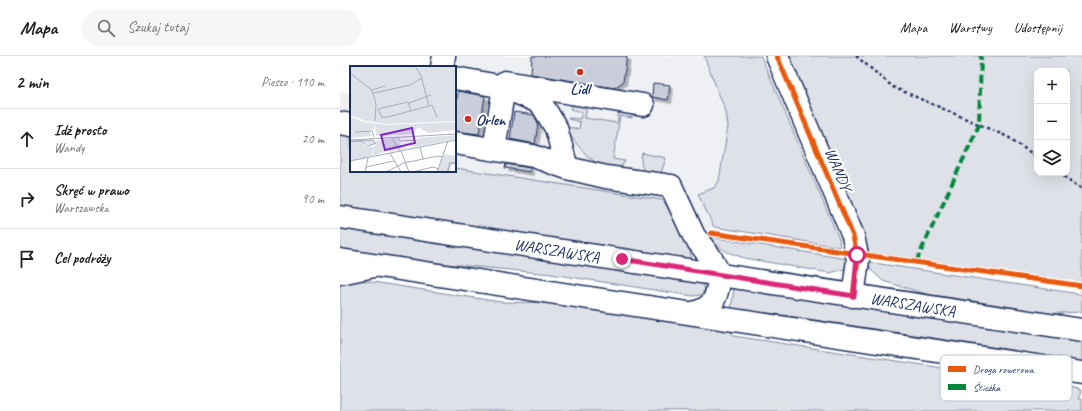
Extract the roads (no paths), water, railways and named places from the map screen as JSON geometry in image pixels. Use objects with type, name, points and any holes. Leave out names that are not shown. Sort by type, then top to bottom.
[{"type":"main road","points":[[442,66],[444,56]]},
{"type":"main road","name":"WANDY","points":[[778,56],[853,236],[857,254],[854,296]]},
{"type":"main road","points":[[456,78],[504,87],[541,103],[556,128],[567,168]]},
{"type":"main road","points":[[494,149],[505,82],[643,105]]},
{"type":"main road","points":[[340,123],[350,125]]},
{"type":"main road","points":[[456,142],[533,156],[567,168],[606,177],[671,186],[694,236],[711,258],[720,275],[716,294],[712,302],[706,309],[692,313]]},
{"type":"main road","name":"WARSZAWSKA","points":[[340,217],[1082,330]]},
{"type":"main road","points":[[340,260],[965,355]]},
{"type":"main road","points":[[340,273],[358,268],[380,266]]},
{"type":"main road","points":[[1072,371],[1082,373]]},
{"type":"place","name":"Lidl","points":[[580,72]]},
{"type":"place","name":"Orlen","points":[[468,119]]}]
